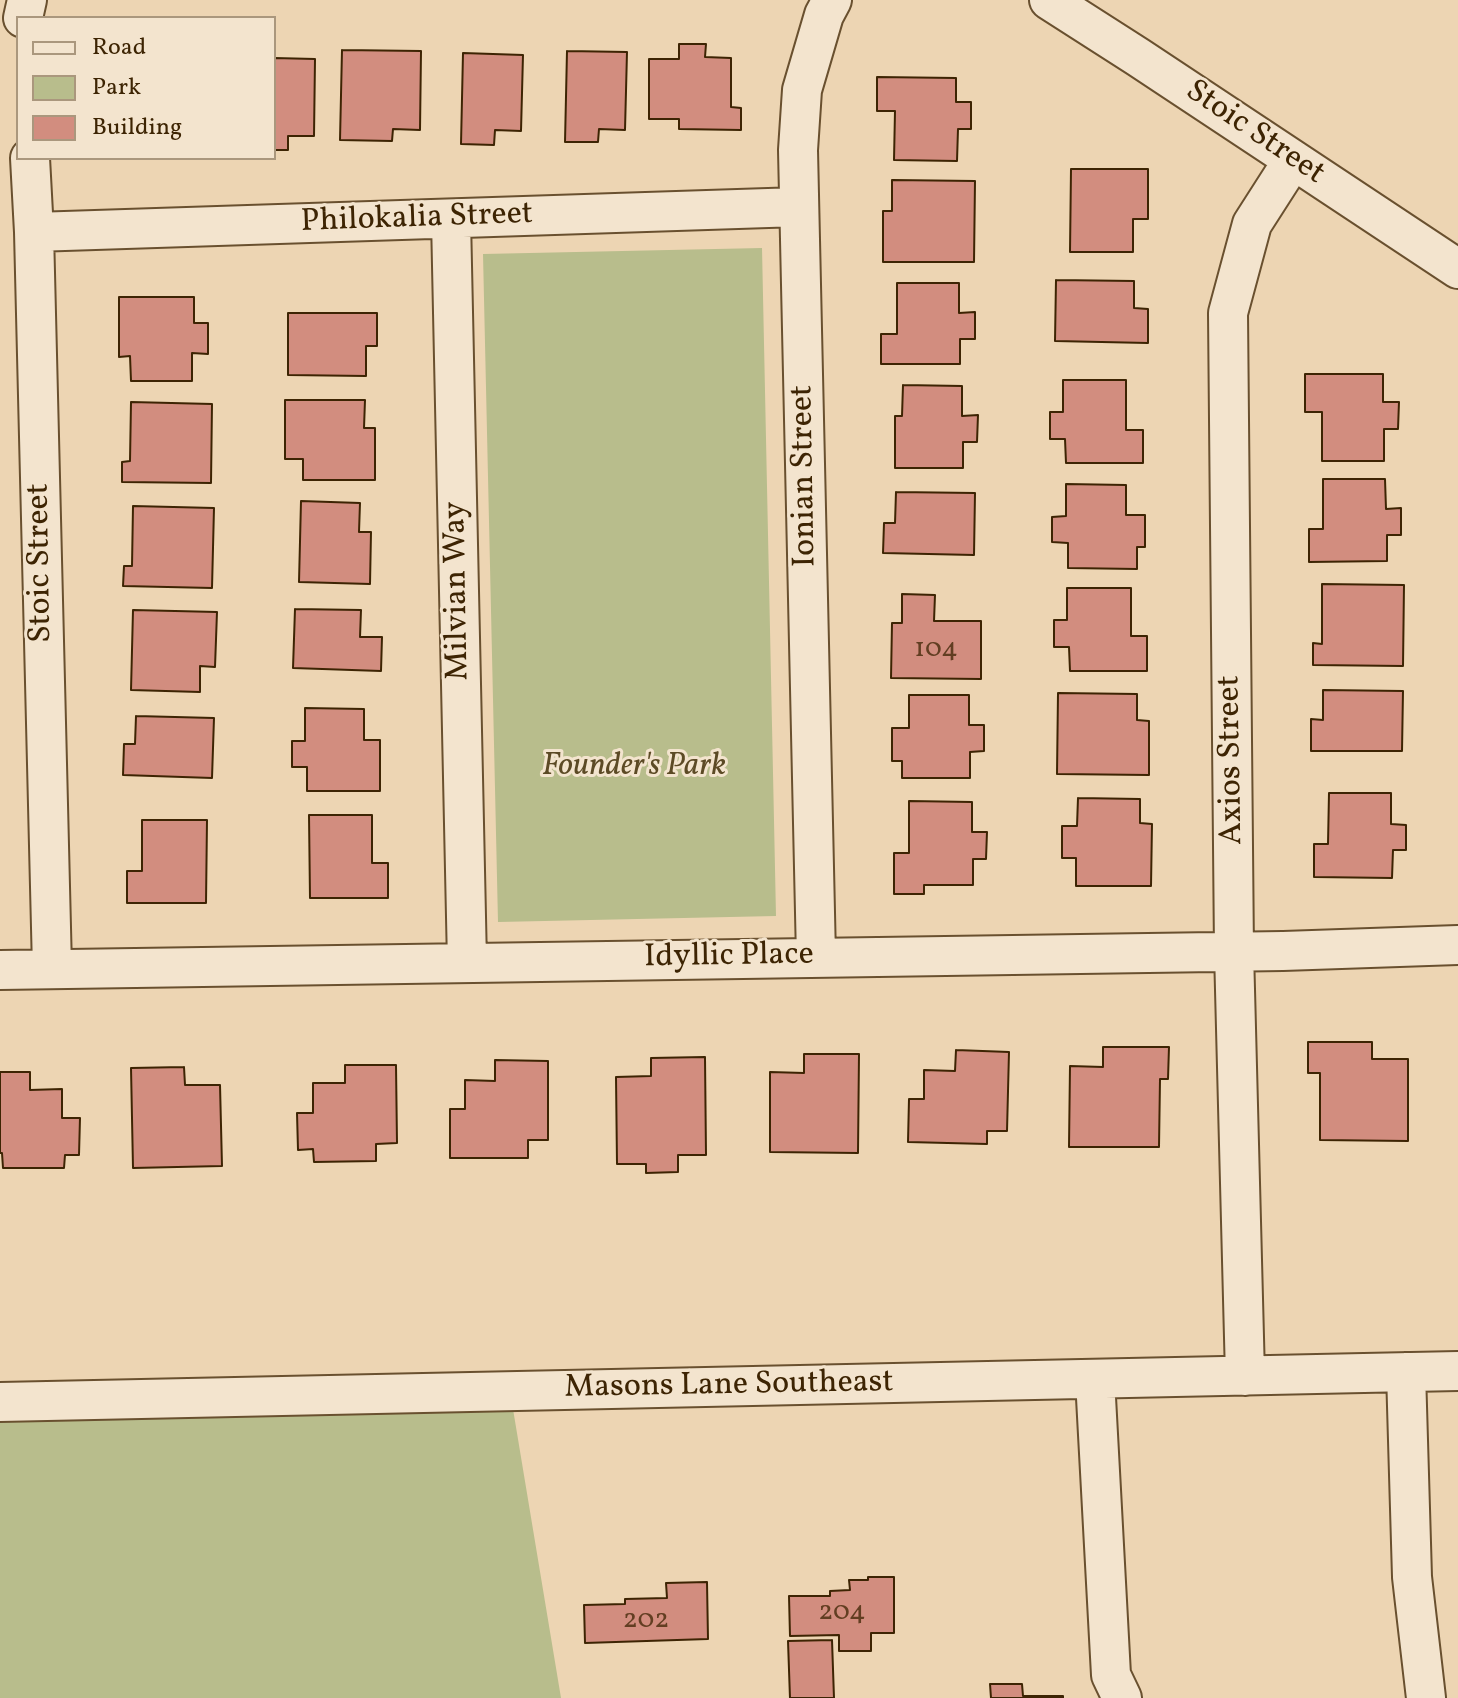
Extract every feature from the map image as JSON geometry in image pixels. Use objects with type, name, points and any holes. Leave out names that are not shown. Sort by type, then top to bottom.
[{"type":"street","name":"Ionian Street","points":[[816,957],[798,150],[802,90],[824,15],[832,0]]},
{"type":"street","name":"Stoic Street","points":[[1049,0],[1458,269]]},
{"type":"street","name":"Stoic Street","points":[[30,160],[52,968]]},
{"type":"street","name":"Axios Street","points":[[1245,1376],[1234,951],[1228,313],[1252,224],[1293,160]]},
{"type":"street","name":"Philokalia Street","points":[[34,232],[799,207]]},
{"type":"street","name":"Milvian Way","points":[[451,219],[467,963]]},
{"type":"street","name":"Idyllic Place","points":[[0,970],[1458,945]]},
{"type":"street","name":"Masons Lane Southeast","points":[[0,1402],[1458,1371]]},
{"type":"street","points":[[1406,1372],[1412,1577],[1425,1697]]},
{"type":"street","points":[[1095,1379],[1111,1675],[1122,1698]]},
{"type":"green space","name":"Founder's Park","points":[[762,248],[776,916],[498,922],[483,254]]},
{"type":"green space","points":[[510,1391],[561,1698],[0,1698],[0,1404]]},
{"type":"building","points":[[679,44],[706,44],[705,57],[731,58],[731,107],[741,108],[741,130],[679,129],[679,119],[649,119],[649,59],[679,59]]},
{"type":"building","points":[[342,50],[421,51],[420,130],[393,129],[392,141],[340,140]]},
{"type":"building","points":[[567,51],[627,52],[625,130],[599,129],[598,142],[565,142]]},
{"type":"building","points":[[463,53],[523,55],[521,131],[495,130],[494,145],[461,144]]},
{"type":"building","points":[[276,58],[315,59],[314,136],[288,136],[288,150],[276,150]]},
{"type":"building","points":[[877,77],[956,78],[956,102],[971,102],[971,129],[958,129],[957,161],[894,160],[895,111],[877,111]]},
{"type":"building","points":[[1071,169],[1148,169],[1148,219],[1133,219],[1133,252],[1070,252]]},
{"type":"building","points":[[892,180],[975,181],[974,262],[883,262],[883,211],[892,211]]},
{"type":"building","points":[[1056,280],[1134,281],[1134,308],[1148,309],[1148,343],[1055,341]]},
{"type":"building","points":[[897,283],[959,283],[959,313],[975,312],[975,339],[960,339],[960,364],[881,364],[881,334],[897,334]]},
{"type":"building","points":[[119,297],[194,297],[194,323],[208,323],[208,354],[192,353],[192,381],[131,381],[130,356],[119,357]]},
{"type":"building","points":[[288,313],[377,313],[377,346],[366,346],[366,376],[288,375]]},
{"type":"building","points":[[1305,374],[1383,374],[1383,402],[1399,402],[1398,429],[1384,429],[1384,461],[1322,461],[1322,412],[1305,412]]},
{"type":"building","points":[[1063,380],[1126,380],[1126,430],[1143,430],[1143,463],[1066,463],[1065,439],[1050,439],[1050,412],[1063,412]]},
{"type":"building","points":[[903,385],[962,386],[962,416],[978,415],[977,442],[963,442],[963,468],[895,468],[895,416],[902,416]]},
{"type":"building","points":[[285,400],[365,400],[364,428],[375,428],[375,480],[303,480],[303,459],[285,459]]},
{"type":"building","points":[[131,402],[212,404],[211,483],[122,482],[122,462],[130,461]]},
{"type":"building","points":[[1323,479],[1385,479],[1386,509],[1401,508],[1401,535],[1387,535],[1387,561],[1309,562],[1309,529],[1323,529]]},
{"type":"building","points":[[1066,484],[1126,485],[1126,515],[1145,515],[1145,547],[1137,547],[1137,569],[1068,568],[1068,543],[1052,542],[1052,517],[1066,516]]},
{"type":"building","points":[[896,492],[975,493],[974,555],[883,553],[884,523],[895,523]]},
{"type":"building","points":[[301,501],[360,503],[359,532],[371,532],[370,584],[299,582]]},
{"type":"building","points":[[133,506],[214,508],[212,588],[123,586],[124,566],[132,566]]},
{"type":"building","points":[[1322,584],[1404,585],[1403,666],[1313,665],[1313,643],[1322,644]]},
{"type":"building","points":[[1067,588],[1131,588],[1131,636],[1147,636],[1147,671],[1070,671],[1069,647],[1054,647],[1054,620],[1067,620]]},
{"type":"building","points":[[902,594],[935,595],[934,621],[981,621],[981,679],[891,678],[892,623],[902,623]]},
{"type":"building","points":[[295,609],[361,610],[360,637],[382,637],[381,671],[293,668]]},
{"type":"building","points":[[133,610],[217,612],[215,667],[200,666],[200,692],[131,690]]},
{"type":"building","points":[[1323,690],[1403,691],[1402,751],[1311,751],[1311,719],[1323,720]]},
{"type":"building","points":[[1058,693],[1137,694],[1137,720],[1149,721],[1149,775],[1057,774]]},
{"type":"building","points":[[909,695],[969,695],[969,725],[984,725],[984,751],[970,752],[970,778],[902,778],[902,761],[892,761],[892,728],[909,728]]},
{"type":"building","points":[[305,708],[364,709],[364,740],[380,740],[380,791],[307,791],[307,767],[292,767],[292,741],[305,741]]},
{"type":"building","points":[[136,716],[214,718],[212,778],[123,775],[124,744],[135,744]]},
{"type":"building","points":[[1329,793],[1391,793],[1391,824],[1406,825],[1406,850],[1393,850],[1392,878],[1314,877],[1314,844],[1328,844]]},
{"type":"building","points":[[1078,798],[1140,799],[1140,823],[1152,824],[1151,886],[1076,886],[1076,858],[1062,858],[1062,826],[1077,826]]},
{"type":"building","points":[[909,801],[972,802],[972,832],[987,832],[986,859],[973,859],[973,885],[924,885],[924,894],[894,894],[894,853],[909,853]]},
{"type":"building","points":[[309,815],[372,815],[372,863],[388,863],[388,898],[310,898]]},
{"type":"building","points":[[142,820],[207,820],[206,903],[127,903],[127,871],[142,871]]},
{"type":"building","points":[[1308,1042],[1372,1042],[1372,1059],[1408,1059],[1408,1141],[1320,1140],[1320,1073],[1308,1073]]},
{"type":"building","points":[[1103,1047],[1169,1047],[1168,1079],[1160,1079],[1159,1147],[1069,1147],[1070,1066],[1103,1067]]},
{"type":"building","points":[[956,1050],[1009,1052],[1007,1131],[987,1131],[987,1144],[908,1142],[909,1099],[924,1099],[924,1070],[955,1071]]},
{"type":"building","points":[[804,1054],[859,1054],[858,1153],[770,1152],[770,1072],[804,1073]]},
{"type":"building","points":[[705,1057],[706,1155],[678,1155],[678,1172],[646,1173],[646,1164],[617,1164],[616,1077],[651,1076],[651,1058]]},
{"type":"building","points":[[495,1060],[548,1061],[548,1140],[528,1140],[528,1158],[450,1158],[450,1109],[465,1109],[465,1080],[495,1081]]},
{"type":"building","points":[[345,1065],[396,1065],[397,1143],[376,1144],[376,1161],[314,1162],[313,1149],[298,1150],[297,1113],[313,1113],[313,1083],[345,1083]]},
{"type":"building","points":[[184,1067],[185,1085],[220,1085],[222,1166],[133,1168],[131,1068]]},
{"type":"building","points":[[0,1072],[30,1072],[30,1090],[62,1089],[62,1118],[80,1118],[79,1155],[65,1155],[64,1168],[3,1168],[0,1153]]},
{"type":"building","points":[[868,1577],[894,1577],[894,1633],[871,1633],[871,1651],[839,1651],[839,1635],[790,1636],[789,1596],[830,1596],[830,1591],[850,1590],[849,1580],[868,1580]]},
{"type":"building","points":[[707,1582],[708,1639],[585,1643],[584,1605],[625,1604],[625,1599],[667,1598],[666,1583]]},
{"type":"building","points":[[832,1640],[834,1698],[790,1698],[788,1641]]},
{"type":"building","points":[[990,1684],[1022,1684],[1023,1696],[1063,1698],[991,1698]]}]
